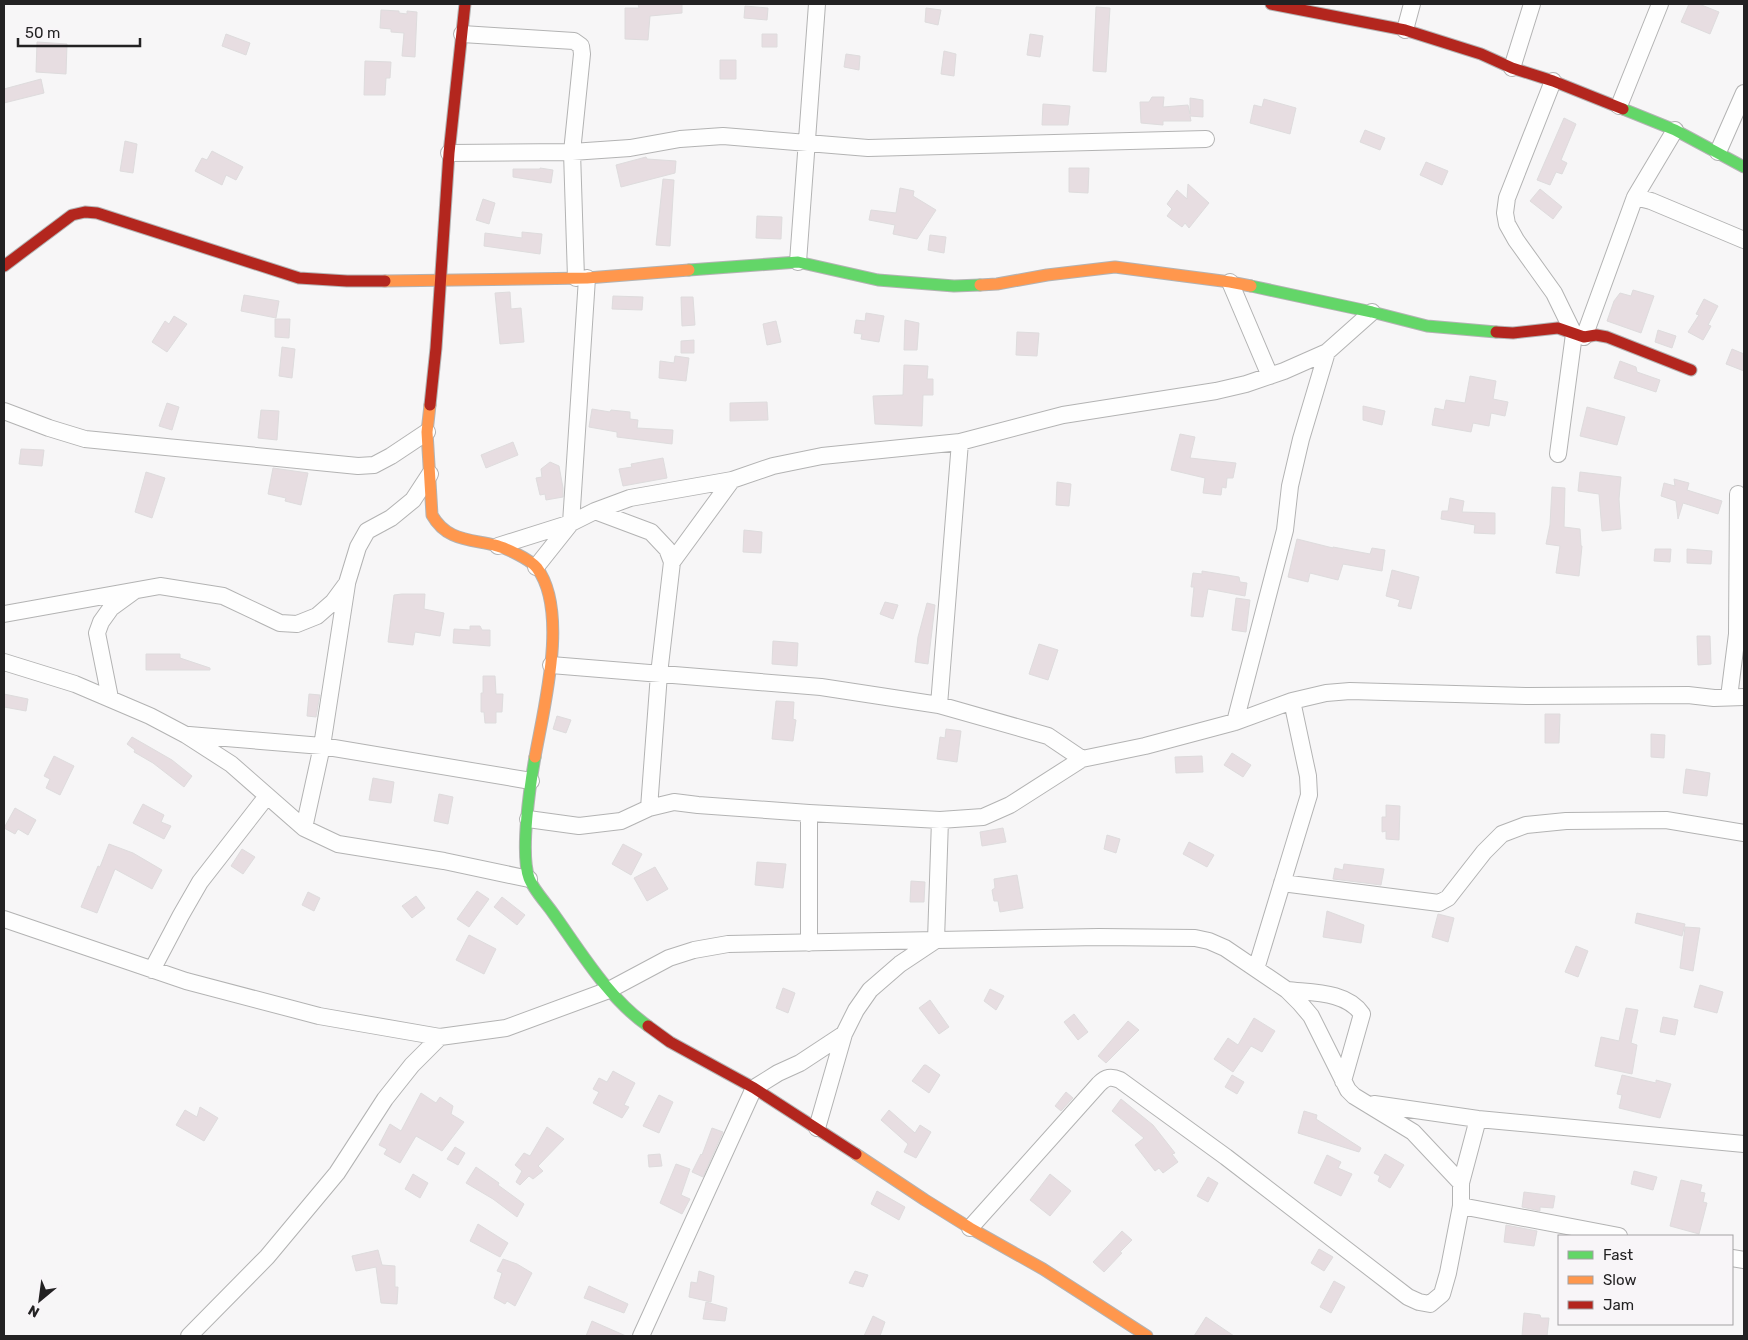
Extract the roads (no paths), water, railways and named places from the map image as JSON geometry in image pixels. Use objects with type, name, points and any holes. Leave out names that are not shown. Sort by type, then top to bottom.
[{"type":"street","points":[[466,4],[449,153],[436,348],[427,432],[432,515],[438,526],[450,535],[498,546],[521,557],[536,567],[549,592],[552,611],[550,666],[531,781],[525,854],[529,879],[609,990],[638,1019],[670,1042],[754,1088],[924,1200],[1043,1269],[1147,1336]]},
{"type":"street","points":[[798,262],[818,4]]},
{"type":"street","points":[[1271,4],[1406,30],[1481,54],[1512,68],[1554,81],[1619,106],[1675,130],[1744,167]]},
{"type":"street","points":[[1406,30],[1412,4]]},
{"type":"street","points":[[1512,68],[1532,4]]},
{"type":"street","points":[[1619,106],[1660,4]]},
{"type":"street","points":[[462,34],[574,41],[581,46],[582,54],[572,152],[581,278],[571,523],[536,567]]},
{"type":"street","points":[[1554,81],[1507,198],[1505,213],[1507,224],[1516,240],[1554,293],[1579,335]]},
{"type":"street","points":[[1718,152],[1744,93]]},
{"type":"street","points":[[1558,454],[1579,335],[1635,197],[1675,130]]},
{"type":"street","points":[[449,153],[572,152],[630,148],[680,139],[723,136],[868,148],[1206,140]]},
{"type":"street","points":[[1635,197],[1651,201],[1744,240]]},
{"type":"street","points":[[4,266],[72,215],[85,212],[97,213],[299,278],[347,281],[581,278],[798,262],[878,280],[954,286],[997,284],[1047,275],[1115,267],[1230,282],[1372,312],[1427,326],[1513,333],[1558,328],[1579,335],[1607,337],[1691,370]]},
{"type":"street","points":[[1230,282],[1270,376]]},
{"type":"street","points":[[498,546],[571,523],[595,511],[630,498],[732,480],[772,466],[822,456],[960,442],[1063,415],[1216,391],[1246,384],[1327,352],[1372,312]]},
{"type":"street","points":[[1236,722],[1285,530],[1290,486],[1301,439],[1327,352]]},
{"type":"street","points":[[4,410],[49,428],[85,439],[358,466],[374,465],[427,432]]},
{"type":"street","points":[[939,705],[960,442]]},
{"type":"street","points":[[304,828],[322,746],[347,583],[358,547],[367,531],[391,518],[412,500],[430,474]]},
{"type":"street","points":[[672,562],[732,480]]},
{"type":"street","points":[[528,819],[579,826],[621,821],[648,808],[674,802],[809,813],[940,820],[983,817],[1010,806],[1082,758],[1145,746],[1236,722],[1292,701],[1326,692],[1528,696],[1688,695],[1736,698],[1738,494]]},
{"type":"street","points":[[595,511],[651,532],[667,549],[672,562],[659,674],[648,808]]},
{"type":"street","points":[[4,614],[160,586],[223,596],[280,623],[297,624],[317,616],[333,602],[347,583]]},
{"type":"street","points":[[110,698],[97,633],[101,622],[111,608],[137,590]]},
{"type":"street","points":[[4,662],[75,684],[110,698],[186,735],[231,764],[304,828],[338,844],[444,861],[529,879]]},
{"type":"street","points":[[550,666],[821,686],[939,705],[1048,736],[1082,758]]},
{"type":"street","points":[[1256,969],[1309,795],[1308,776],[1292,701]]},
{"type":"street","points":[[186,735],[322,746],[531,781]]},
{"type":"street","points":[[152,970],[200,882],[267,796]]},
{"type":"street","points":[[809,813],[809,943]]},
{"type":"street","points":[[936,940],[940,820]]},
{"type":"street","points":[[1282,883],[1439,903],[1448,898],[1484,852],[1502,834],[1526,825],[1566,821],[1666,820],[1744,833]]},
{"type":"street","points":[[4,919],[186,981],[319,1016],[440,1037],[506,1028],[609,990],[669,958],[694,950],[728,944],[1099,937],[1195,938],[1225,948],[1287,990],[1311,1016],[1343,1081],[1354,1096],[1413,1132],[1461,1183]]},
{"type":"street","points":[[817,1128],[844,1034],[856,1010],[870,990],[900,964],[936,940]]},
{"type":"street","points":[[1287,990],[1334,996],[1348,1001],[1362,1014],[1343,1081]]},
{"type":"street","points":[[641,1336],[754,1088],[778,1073],[800,1063],[844,1034]]},
{"type":"street","points":[[189,1336],[267,1257],[337,1174],[385,1099],[412,1065],[440,1037]]},
{"type":"street","points":[[970,1228],[1105,1078],[1113,1077],[1120,1080],[1218,1152],[1408,1297],[1430,1304],[1442,1294],[1460,1206],[1461,1183],[1478,1119]]},
{"type":"street","points":[[1367,1103],[1478,1119],[1744,1144]]},
{"type":"street","points":[[1460,1206],[1614,1235]]}]
